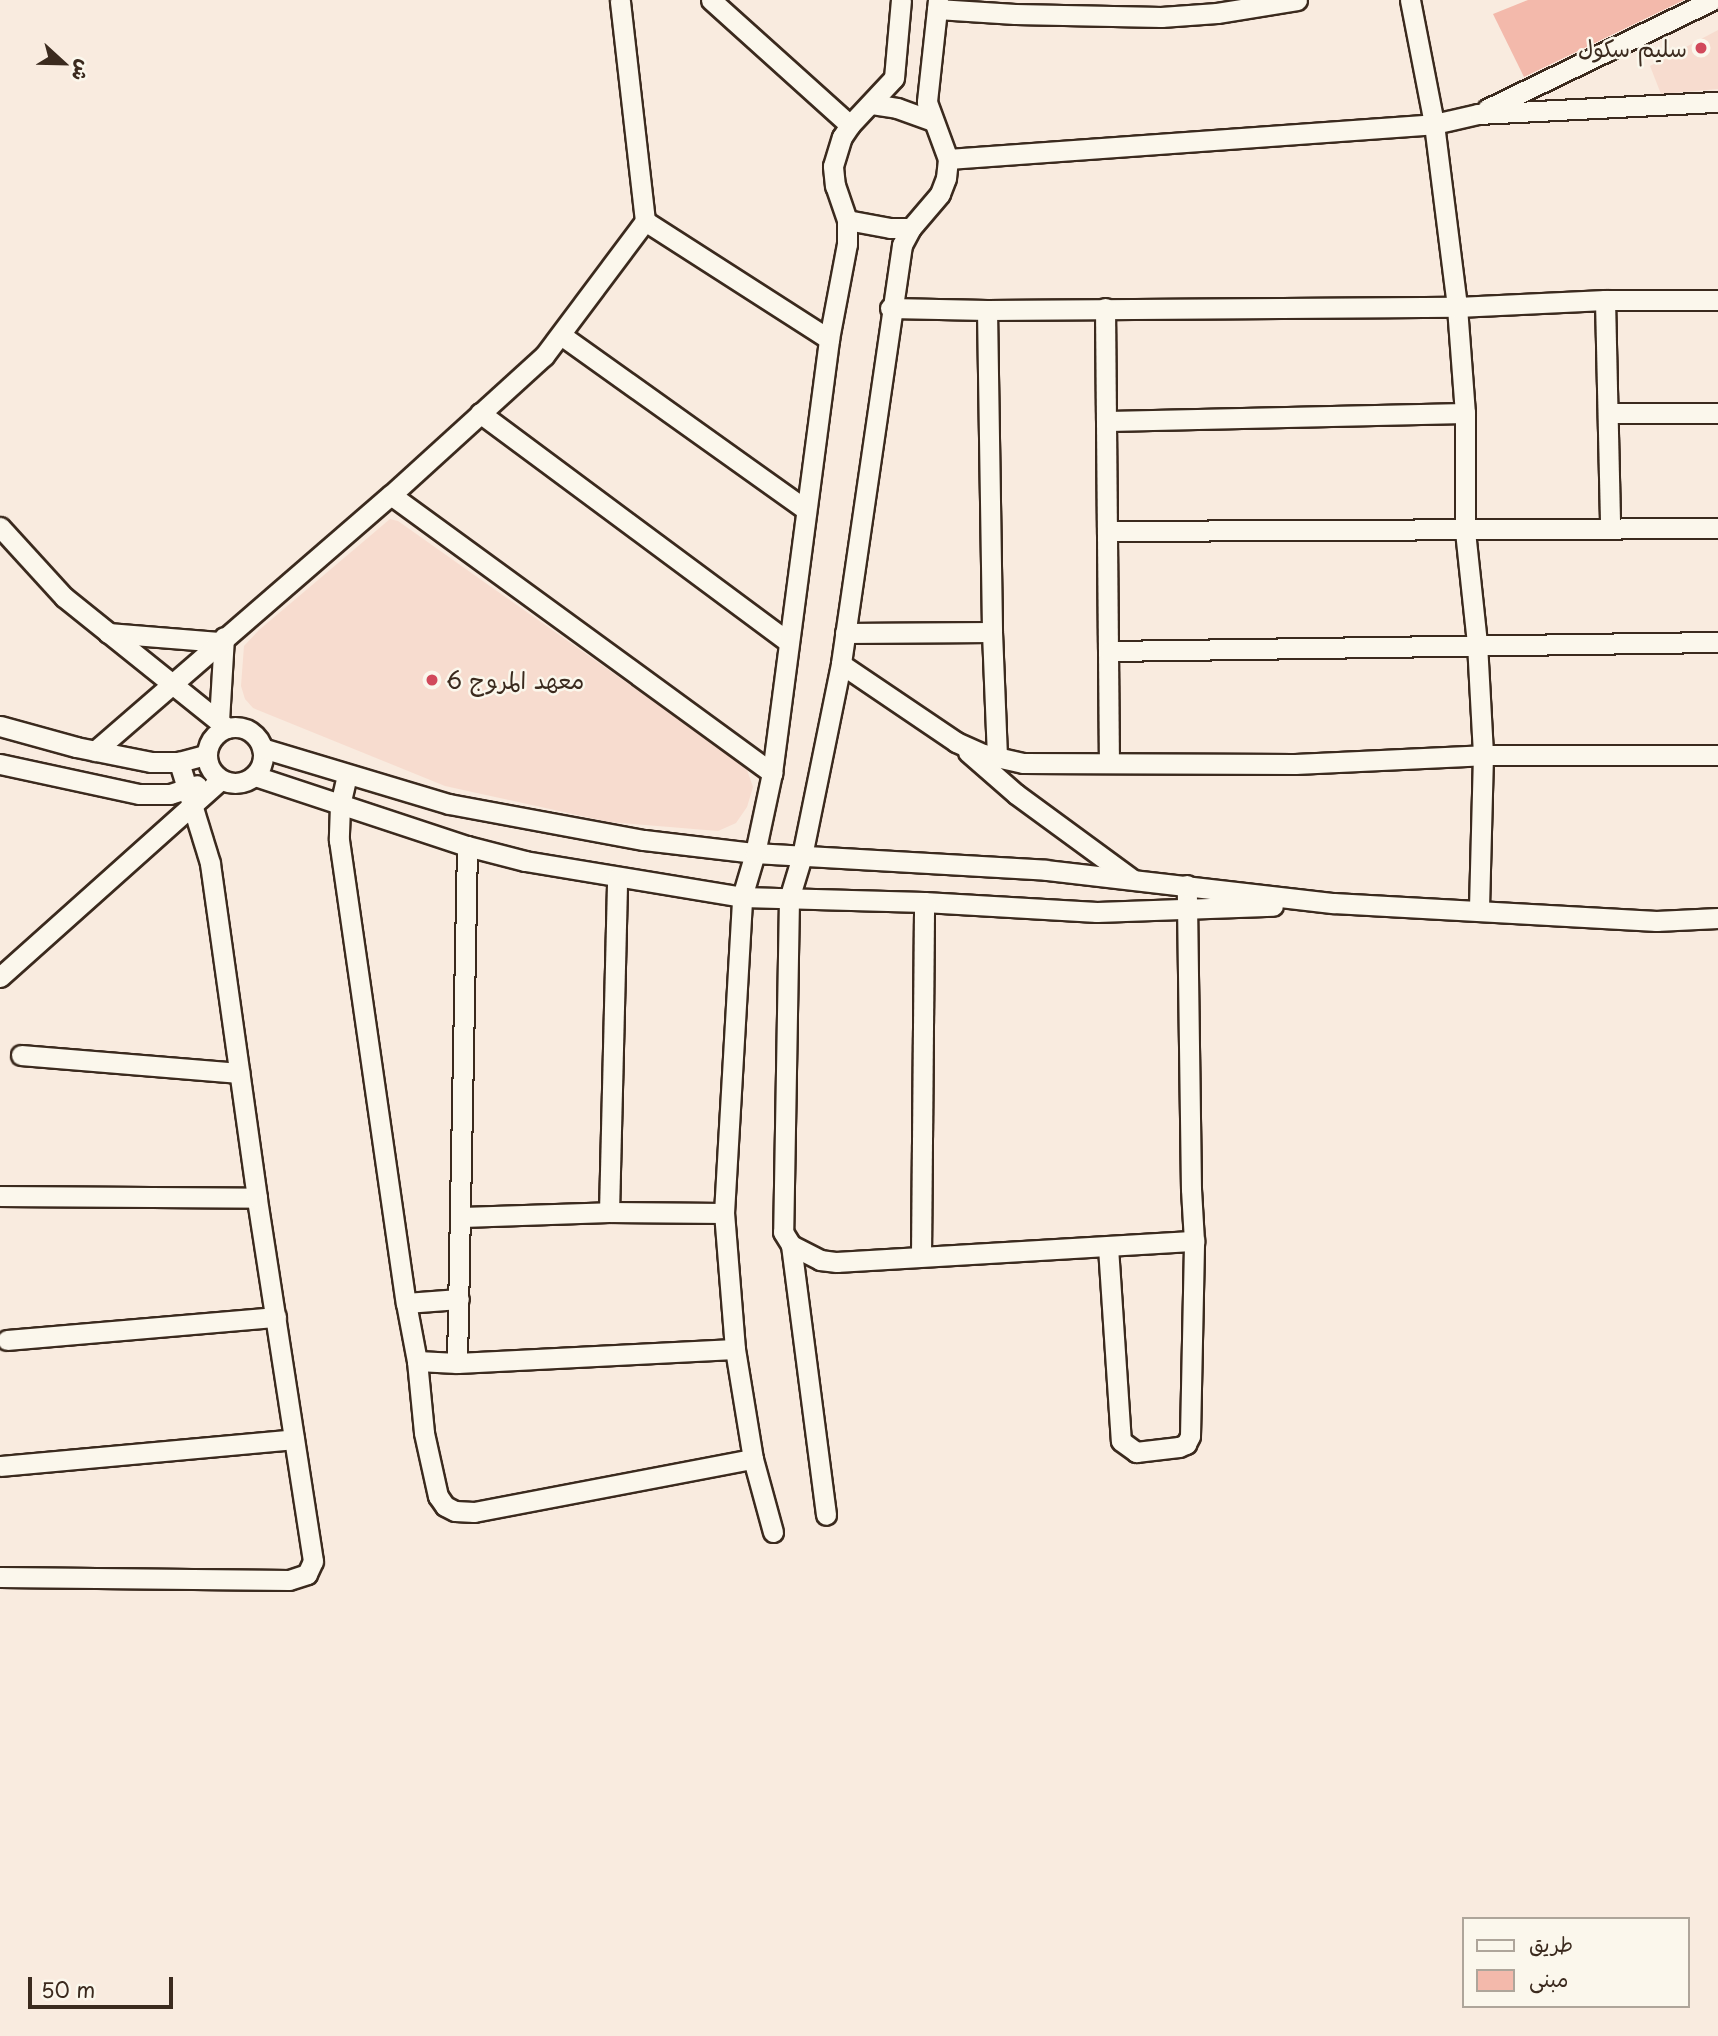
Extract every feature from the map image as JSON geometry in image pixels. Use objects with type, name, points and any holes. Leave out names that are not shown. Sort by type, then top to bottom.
[{"type":"street","points":[[95,751],[174,687],[221,639],[391,495],[544,356],[645,221],[620,0]]},
{"type":"street","points":[[712,0],[850,125]]},
{"type":"street","points":[[773,1532],[753,1459],[735,1349],[723,1213],[742,897],[755,853],[772,773],[829,339],[844,270],[847,220],[835,186],[833,166],[842,137],[850,125],[894,78],[901,0]]},
{"type":"street","points":[[1194,1241],[829,1261],[804,1254],[791,1245],[783,1232],[789,899],[802,856],[841,664],[890,308],[902,245],[911,228],[940,194],[946,178],[948,159],[927,102],[937,5],[1014,14],[1161,17],[1217,13],[1297,0]]},
{"type":"street","points":[[1410,0],[1434,124],[1457,306],[1465,413],[1465,531],[1477,643],[1483,755],[1479,911]]},
{"type":"street","points":[[1478,114],[1712,0]]},
{"type":"street","points":[[948,159],[1434,124],[1478,114],[1718,102]]},
{"type":"street","points":[[872,104],[897,107],[932,121]]},
{"type":"street","points":[[847,220],[891,228],[911,228]]},
{"type":"street","points":[[645,221],[829,339]]},
{"type":"street","points":[[1605,300],[1610,413],[1610,528]]},
{"type":"street","points":[[890,308],[987,310],[1457,306],[1605,300],[1718,300]]},
{"type":"street","points":[[1105,308],[1109,762]]},
{"type":"street","points":[[987,310],[992,632],[997,758]]},
{"type":"street","points":[[561,335],[806,510]]},
{"type":"street","points":[[480,412],[788,642]]},
{"type":"street","points":[[1108,421],[1465,413]]},
{"type":"street","points":[[1610,413],[1718,413]]},
{"type":"street","points":[[391,495],[772,773]]},
{"type":"street","points":[[0,527],[64,597],[223,725],[249,731],[262,748],[449,804],[550,825],[644,840],[755,853],[1132,879],[1333,903],[1656,921],[1718,918]]},
{"type":"street","points":[[1109,531],[1718,528]]},
{"type":"street","points":[[845,633],[992,632]]},
{"type":"street","points":[[108,633],[221,639]]},
{"type":"street","points":[[0,726],[95,751],[151,762],[179,762],[208,748],[223,725],[221,639]]},
{"type":"street","points":[[1109,651],[1477,643],[1718,642]]},
{"type":"street","points":[[841,664],[956,742],[1016,794],[1132,879]]},
{"type":"street","points":[[174,687],[208,748],[217,778]]},
{"type":"street","points":[[956,742],[997,758],[1036,764],[1295,764],[1483,755],[1718,755]]},
{"type":"street","points":[[255,776],[262,763],[262,748]]},
{"type":"street","points":[[0,1577],[298,1579],[307,1574],[313,1561],[257,1198],[209,855],[179,762]]},
{"type":"street","points":[[0,764],[139,794],[189,797]]},
{"type":"street","points":[[347,775],[340,805],[339,840],[406,1303],[417,1361],[424,1433],[438,1496],[445,1506],[456,1511],[474,1512],[581,1494],[753,1459]]},
{"type":"street","points":[[217,778],[234,784],[255,776],[467,846],[617,878],[742,897],[925,902],[1097,912],[1333,903]]},
{"type":"street","points":[[0,976],[189,797],[217,778]]},
{"type":"street","points":[[457,1363],[462,1217],[467,846]]},
{"type":"street","points":[[608,1212],[617,878]]},
{"type":"street","points":[[1108,1247],[1121,1441],[1136,1452],[1179,1447],[1186,1444],[1190,1436],[1194,1241],[1187,885]]},
{"type":"street","points":[[920,1256],[925,902]]},
{"type":"street","points":[[21,1055],[239,1073]]},
{"type":"street","points":[[0,1196],[257,1198]]},
{"type":"street","points":[[462,1217],[608,1212],[723,1213]]},
{"type":"street","points":[[791,1245],[826,1515]]},
{"type":"street","points":[[406,1303],[459,1299]]},
{"type":"street","points":[[7,1340],[276,1317]]},
{"type":"street","points":[[417,1361],[457,1363],[735,1349]]},
{"type":"street","points":[[0,1466],[294,1438]]},
{"type":"shaded area","name":"سليم سكول","points":[[1718,30],[1718,89],[1661,94],[1650,66]]},
{"type":"shaded area","name":"معهد المروج 6","points":[[390,519],[398,521],[746,767],[753,787],[747,807],[736,823],[718,831],[609,822],[445,786],[253,708],[245,699],[241,686],[244,646],[259,630]]},
{"type":"building","points":[[1528,0],[1684,0],[1524,77],[1493,14]]},
{"type":"place","name":"سليم سكول","points":[[1701,48]]},
{"type":"place","name":"معهد المروج 6","points":[[432,680]]}]
